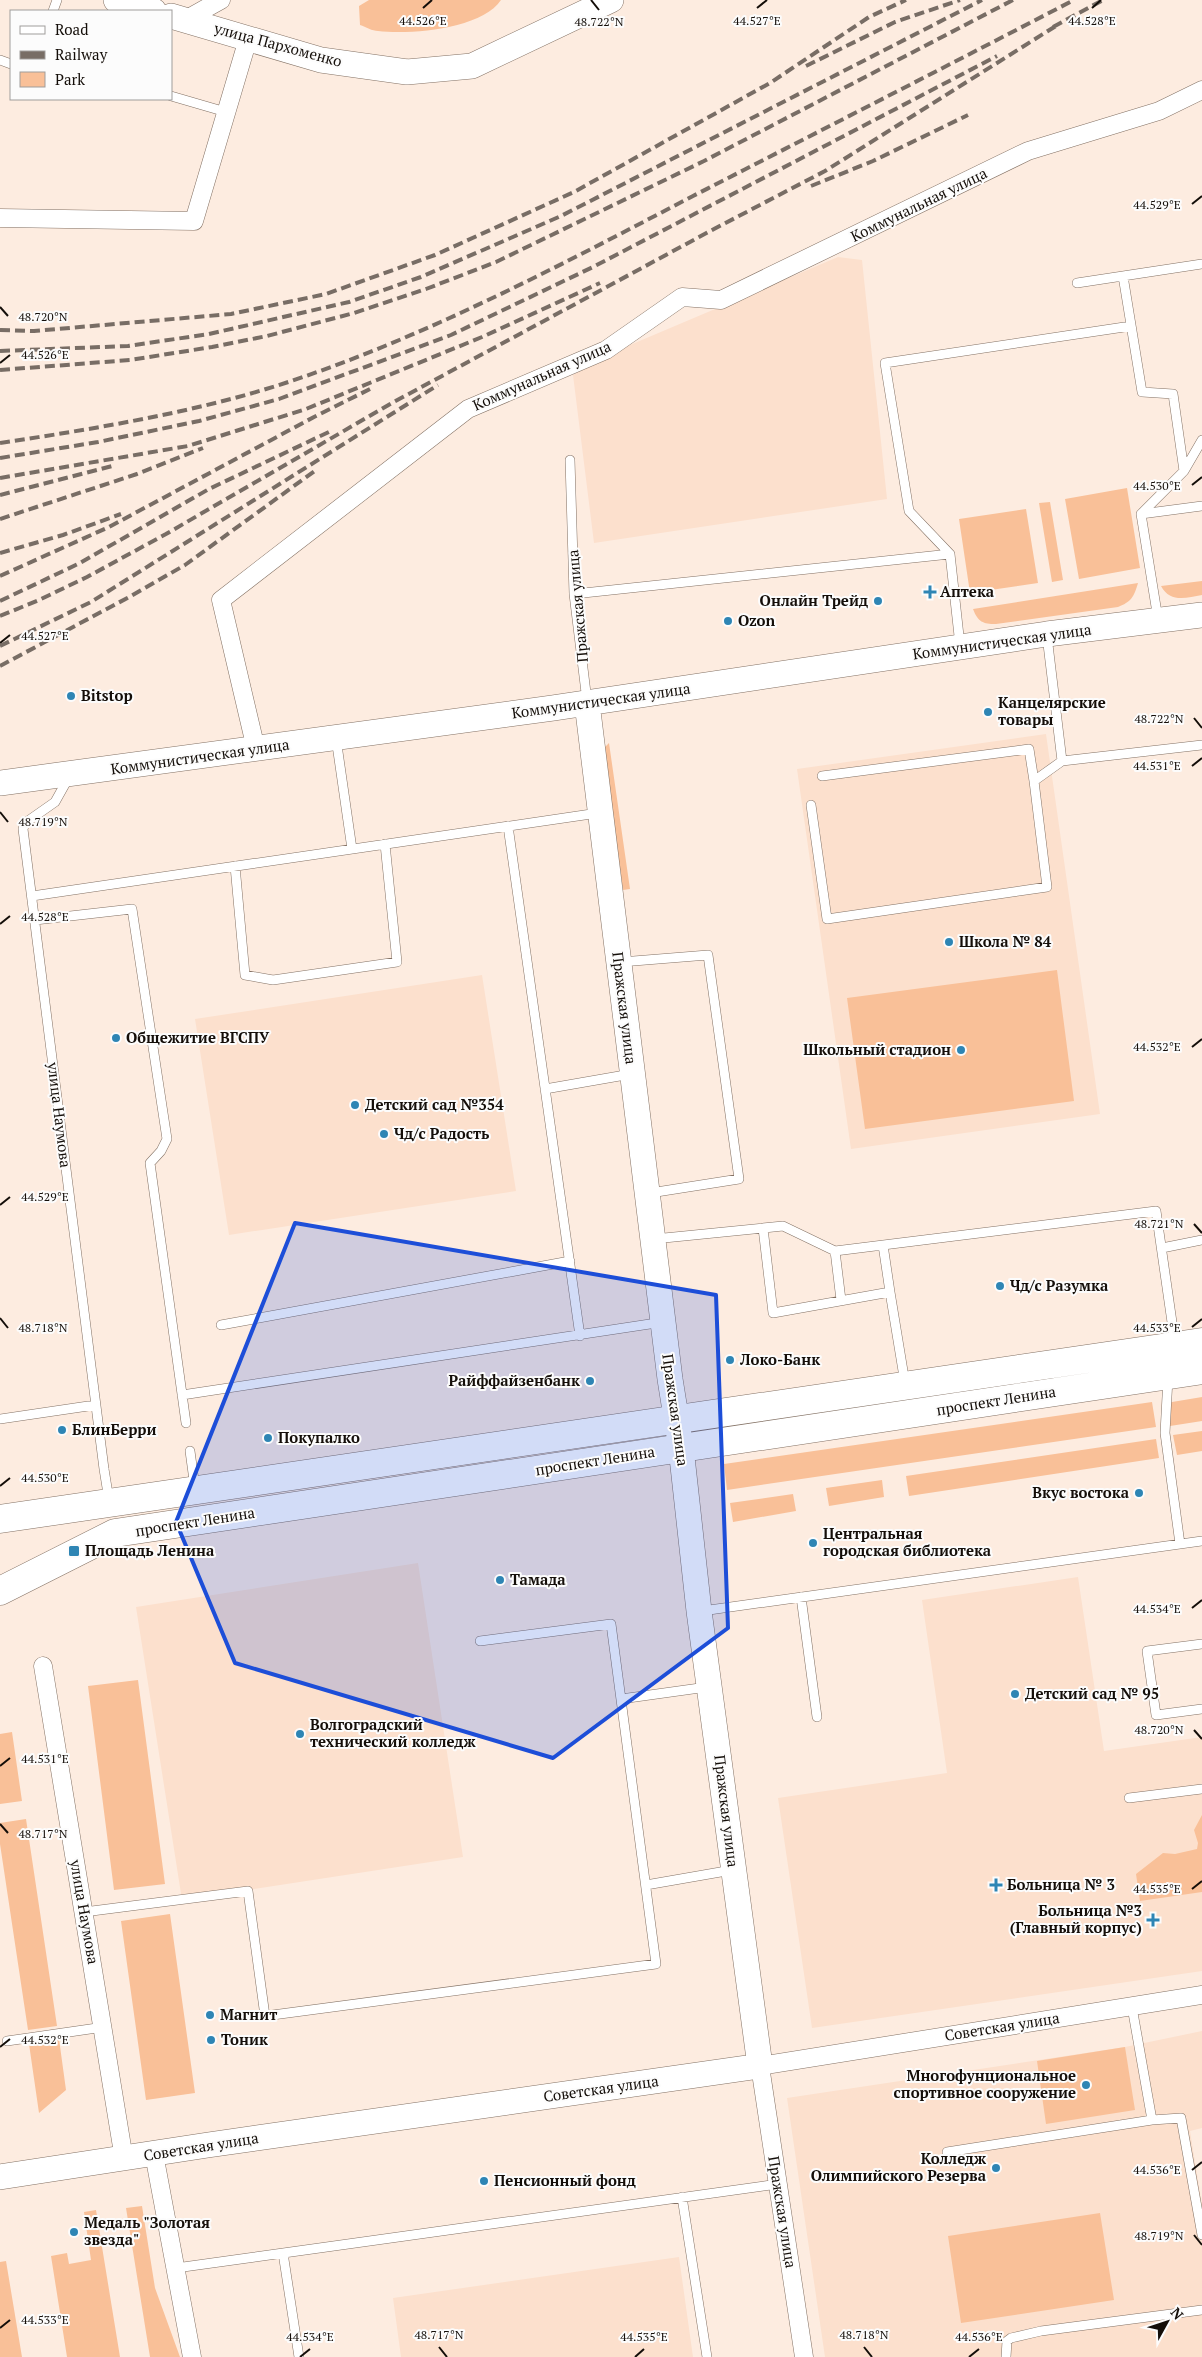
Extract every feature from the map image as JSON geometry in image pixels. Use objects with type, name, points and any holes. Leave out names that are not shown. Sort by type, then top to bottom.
[{"type":"main road","name":"проспект Ленина","points":[[0,1519],[1189,1343]]},
{"type":"main road","name":"проспект Ленина","points":[[0,1591],[115,1534],[1202,1370]]},
{"type":"main road","name":"улица Наумова","points":[[110,1502],[115,1534]]},
{"type":"street","points":[[116,0],[151,10]]},
{"type":"street","points":[[178,18],[221,0]]},
{"type":"street","name":"улица Пархоменко","points":[[178,18],[321,60],[407,72],[472,66],[580,10],[611,0]]},
{"type":"street","points":[[0,218],[194,221],[248,39]]},
{"type":"street","name":"Коммунальная улица","points":[[256,749],[221,600],[468,409],[606,350],[682,297],[722,300],[1028,151],[1159,111],[1202,90]]},
{"type":"street","name":"Коммунистическая улица","points":[[0,783],[70,775],[587,703],[1047,634],[1202,615]]},
{"type":"street","name":"Пражская улица","points":[[587,703],[675,1419],[681,1448],[699,1611],[760,2066],[804,2357]]},
{"type":"street","name":"улица Наумова","points":[[43,1666],[104,2027],[124,2158]]},
{"type":"street","name":"Советская улица","points":[[0,2177],[760,2066],[1202,1995]]},
{"type":"street","points":[[154,2154],[192,2357]]},
{"type":"lane","points":[[172,96],[226,112]]},
{"type":"lane","points":[[1077,282],[1202,264]]},
{"type":"lane","points":[[1123,276],[1142,392],[1172,394],[1184,471]]},
{"type":"lane","points":[[960,648],[950,554],[909,511],[885,363],[1131,326]]},
{"type":"lane","points":[[1141,514],[1184,471],[1202,440]]},
{"type":"lane","name":"Пражская улица","points":[[570,460],[574,594],[587,703]]},
{"type":"lane","points":[[1141,514],[1202,506]]},
{"type":"lane","points":[[1141,514],[1158,621]]},
{"type":"lane","points":[[574,594],[950,554]]},
{"type":"lane","points":[[1047,634],[1062,761]]},
{"type":"lane","points":[[336,738],[352,849]]},
{"type":"lane","points":[[1034,782],[1062,761],[1202,746]]},
{"type":"lane","points":[[811,805],[827,919],[1047,888],[1029,749],[822,776]]},
{"type":"lane","name":"улица Наумова","points":[[70,775],[55,802],[25,823],[23,828],[110,1502]]},
{"type":"lane","points":[[32,896],[600,813]]},
{"type":"lane","points":[[508,826],[580,1336]]},
{"type":"lane","points":[[235,866],[245,975],[273,980],[282,979],[397,962],[385,844]]},
{"type":"lane","points":[[35,920],[132,908],[167,1139],[162,1152],[150,1164],[186,1423]]},
{"type":"lane","points":[[618,962],[708,955],[739,1179],[647,1194]]},
{"type":"lane","points":[[545,1089],[632,1074]]},
{"type":"lane","points":[[653,1239],[783,1226],[835,1251],[1156,1211],[1162,1248],[1189,1343]]},
{"type":"lane","points":[[763,1228],[772,1313],[890,1292]]},
{"type":"lane","points":[[1162,1248],[1202,1240]]},
{"type":"lane","points":[[884,1245],[905,1385]]},
{"type":"lane","points":[[835,1251],[841,1300]]},
{"type":"lane","points":[[221,1325],[570,1261]]},
{"type":"lane","points":[[182,1395],[663,1322]]},
{"type":"lane","points":[[1168,1375],[1165,1433],[1180,1544]]},
{"type":"lane","points":[[0,1419],[96,1405]]},
{"type":"lane","points":[[190,1451],[195,1490]]},
{"type":"lane","points":[[699,1611],[1202,1541]]},
{"type":"lane","points":[[802,1596],[817,1717]]},
{"type":"lane","points":[[84,1912],[248,1891],[265,2016],[656,1964],[611,1624],[480,1641]]},
{"type":"lane","points":[[1202,1644],[1147,1651],[1156,1715],[1202,1709]]},
{"type":"lane","points":[[621,1700],[710,1686]]},
{"type":"lane","points":[[1129,1798],[1202,1788]]},
{"type":"lane","points":[[646,1886],[734,1870]]},
{"type":"lane","points":[[1132,2006],[1152,2120]]},
{"type":"lane","points":[[7,2041],[104,2027]]},
{"type":"lane","points":[[947,2152],[1152,2120],[1181,2118],[1202,2234]]},
{"type":"lane","points":[[176,2268],[778,2184]]},
{"type":"lane","points":[[682,2197],[706,2357]]},
{"type":"lane","points":[[283,2253],[299,2357]]},
{"type":"lane","points":[[1006,2357],[1007,2340],[1011,2338],[1041,2331],[1202,2310]]},
{"type":"highlighted area","points":[[295,1223],[716,1295],[728,1628],[553,1758],[235,1663],[176,1522]]},
{"type":"shaded area","points":[[838,257],[862,260],[887,499],[594,543],[573,375],[597,359]]},
{"type":"shaded area","name":"Школа № 84","points":[[1046,734],[1100,1114],[851,1149],[797,769]]},
{"type":"shaded area","name":"Детский сад №354","points":[[482,975],[516,1191],[229,1235],[195,1019]]},
{"type":"shaded area","name":"Волгоградский технический колледж","points":[[418,1563],[463,1857],[182,1900],[136,1607]]},
{"type":"shaded area","name":"Больница № 3","points":[[1078,1577],[1104,1751],[1202,1737],[1202,1971],[812,2028],[778,1798],[947,1773],[922,1600]]},
{"type":"shaded area","name":"Колледж Олимпийского Резерва","points":[[1202,2031],[1202,2128],[1190,2131],[1202,2205],[1202,2357],[825,2357],[787,2098],[1125,2047]]},
{"type":"shaded area","points":[[679,2257],[693,2357],[401,2357],[393,2298]]},
{"type":"green space","points":[[369,0],[501,0],[492,10],[462,24],[426,31],[392,32],[374,30],[360,25],[359,6]]},
{"type":"green space","points":[[1127,488],[1140,568],[1079,579],[1065,499]]},
{"type":"green space","points":[[1050,502],[1063,580],[1052,582],[1039,503]]},
{"type":"green space","points":[[1026,509],[1038,583],[970,593],[959,519]]},
{"type":"green space","points":[[1202,581],[1202,595],[1184,598],[1169,595],[1161,586]]},
{"type":"green space","points":[[1138,583],[1131,598],[1118,607],[996,624],[981,621],[973,609]]},
{"type":"green space","points":[[609,743],[630,889],[623,890],[603,749]]},
{"type":"green space","name":"Школьный стадион","points":[[1057,970],[1074,1101],[865,1129],[847,998]]},
{"type":"green space","points":[[1202,1397],[1202,1421],[1170,1426],[1166,1403]]},
{"type":"green space","points":[[1152,1402],[1156,1427],[727,1490],[724,1464]]},
{"type":"green space","points":[[1202,1431],[1202,1451],[1177,1455],[1173,1435]]},
{"type":"green space","points":[[1156,1439],[1159,1458],[909,1496],[906,1476]]},
{"type":"green space","points":[[882,1480],[884,1497],[829,1506],[826,1488]]},
{"type":"green space","points":[[793,1494],[796,1511],[733,1522],[730,1503]]},
{"type":"green space","points":[[138,1680],[165,1884],[114,1890],[88,1686]]},
{"type":"green space","points":[[12,1732],[22,1801],[0,1804],[0,1734]]},
{"type":"green space","points":[[1202,1815],[1202,1892],[1140,1901],[1136,1874],[1163,1853],[1175,1854],[1197,1849],[1198,1843],[1194,1830]]},
{"type":"green space","points":[[26,1819],[57,2026],[28,2030],[0,1844],[0,1823]]},
{"type":"green space","points":[[170,1914],[195,2093],[146,2100],[121,1921]]},
{"type":"green space","points":[[59,2039],[66,2090],[39,2113],[29,2044]]},
{"type":"green space","name":"Многофунциональное спортивное сооружение","points":[[1125,2047],[1135,2110],[1046,2124],[1037,2061]]},
{"type":"green space","points":[[142,2206],[155,2288],[180,2357],[150,2357],[126,2208]]},
{"type":"green space","points":[[96,2210],[120,2357],[67,2357],[51,2256],[67,2253],[69,2264],[91,2260],[84,2212]]},
{"type":"green space","points":[[1100,2213],[1114,2300],[961,2323],[948,2236]]},
{"type":"green space","points":[[6,2261],[22,2357],[0,2357],[0,2262]]},
{"type":"railway","points":[[0,330],[34,331],[231,314],[326,294],[435,255],[574,192],[770,83],[869,17],[906,0]]},
{"type":"railway","points":[[806,66],[895,22],[960,0]]},
{"type":"railway","points":[[0,351],[128,346],[209,334],[349,302],[421,277],[561,216],[982,0]]},
{"type":"railway","points":[[0,370],[130,360],[212,347],[267,336],[354,313],[426,289],[496,262],[704,161],[1013,0]]},
{"type":"railway","points":[[0,443],[104,426],[208,405],[276,386],[384,346],[436,324],[540,275],[1074,0]]},
{"type":"railway","points":[[1053,27],[1103,0]]},
{"type":"railway","points":[[0,616],[87,577],[166,534],[392,403],[825,171],[1059,24]]},
{"type":"railway","points":[[0,458],[98,442],[199,421],[279,399],[451,335],[593,267],[997,56]]},
{"type":"railway","points":[[811,186],[873,161],[968,115]]},
{"type":"railway","points":[[0,478],[188,446],[306,409],[482,337],[600,283]]},
{"type":"railway","points":[[0,646],[91,602],[438,385]]},
{"type":"railway","points":[[0,576],[109,527],[370,389]]},
{"type":"railway","points":[[0,601],[80,563],[209,489],[333,430]]},
{"type":"railway","points":[[0,519],[137,474],[203,448]]},
{"type":"railway","points":[[0,495],[116,465]]},
{"type":"railway","points":[[0,666],[185,565],[316,470]]},
{"type":"railway","points":[[0,553],[63,535],[121,514]]},
{"type":"place","name":"Аптека","points":[[930,592]]},
{"type":"place","name":"Онлайн Трейд","points":[[878,601]]},
{"type":"place","name":"Ozon","points":[[728,621]]},
{"type":"place","name":"Bitstop","points":[[71,696]]},
{"type":"place","name":"Канцелярские товары","points":[[988,712]]},
{"type":"place","name":"Школа № 84","points":[[949,942]]},
{"type":"place","name":"Общежитие ВГСПУ","points":[[116,1038]]},
{"type":"place","name":"Школьный стадион","points":[[961,1050]]},
{"type":"place","name":"Детский сад №354","points":[[355,1105]]},
{"type":"place","name":"Чд/с Радость","points":[[384,1134]]},
{"type":"place","name":"Чд/с Разумка","points":[[1000,1286]]},
{"type":"place","name":"Локо-Банк","points":[[730,1360]]},
{"type":"place","name":"Райффайзенбанк","points":[[590,1381]]},
{"type":"place","name":"БлинБерри","points":[[62,1430]]},
{"type":"place","name":"Покупалко","points":[[268,1438]]},
{"type":"place","name":"Вкус востока","points":[[1139,1493]]},
{"type":"place","name":"Центральная городская библиотека","points":[[813,1543]]},
{"type":"place","name":"Площадь Ленина","points":[[74,1551]]},
{"type":"place","name":"Тамада","points":[[500,1580]]},
{"type":"place","name":"Детский сад № 95","points":[[1015,1694]]},
{"type":"place","name":"Волгоградский технический колледж","points":[[300,1734]]},
{"type":"place","name":"Больница № 3","points":[[996,1885]]},
{"type":"place","name":"Больница №3 (Главный корпус)","points":[[1153,1920]]},
{"type":"place","name":"Магнит","points":[[210,2015]]},
{"type":"place","name":"Тоник","points":[[211,2040]]},
{"type":"place","name":"Многофунциональное спортивное сооружение","points":[[1086,2085]]},
{"type":"place","name":"Колледж Олимпийского Резерва","points":[[996,2168]]},
{"type":"place","name":"Пенсионный фонд","points":[[484,2181]]},
{"type":"place","name":"Медаль \"Золотая звезда\"","points":[[74,2232]]}]
